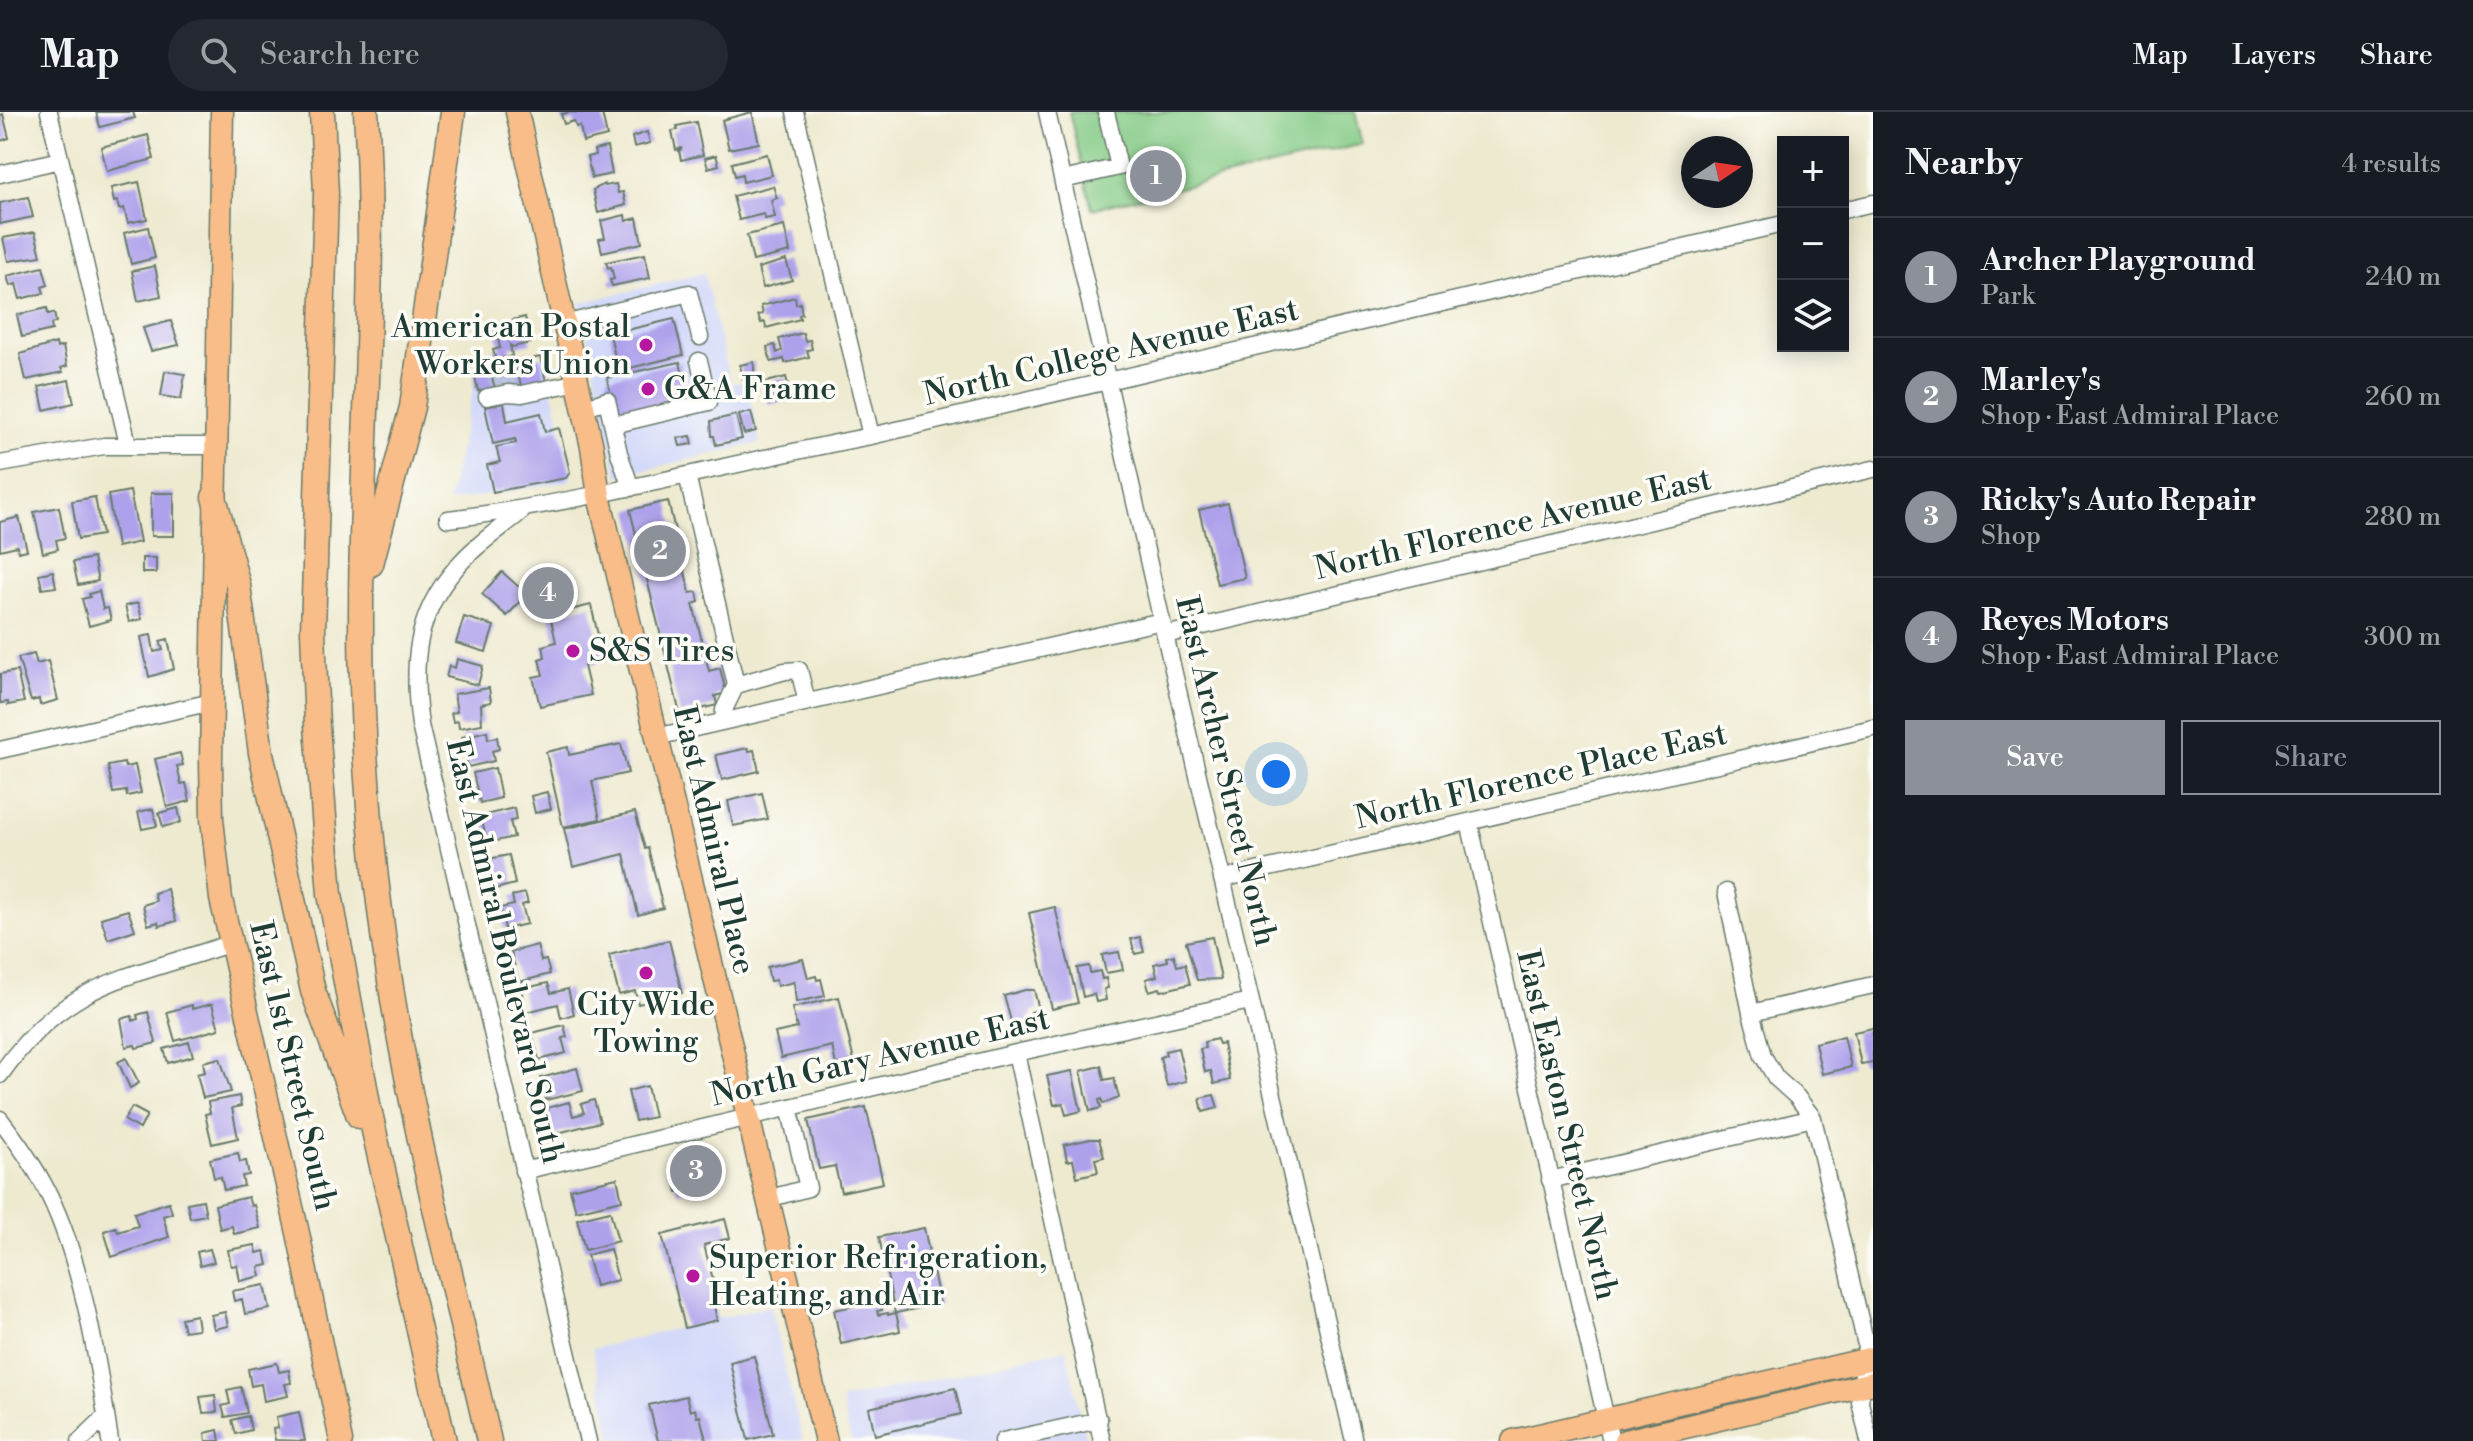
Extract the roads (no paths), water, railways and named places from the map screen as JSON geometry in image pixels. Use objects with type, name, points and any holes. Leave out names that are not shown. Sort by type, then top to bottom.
[{"type":"highway","points":[[322,112],[326,193],[313,632],[330,894],[363,1076],[444,1441]]},
{"type":"highway","points":[[366,112],[372,281],[361,605],[369,807],[393,1001],[489,1441]]},
{"type":"highway","points":[[361,605],[412,407],[453,112]]},
{"type":"highway","points":[[214,497],[238,585],[264,768],[313,991],[391,1204]]},
{"type":"main road","points":[[212,702],[222,112]]},
{"type":"main road","name":"East Admiral Place","points":[[517,112],[592,447],[599,496],[826,1441]]},
{"type":"main road","name":"East 1st Street South","points":[[212,702],[213,832],[221,899],[295,1218],[341,1441]]},
{"type":"main road","points":[[1513,1441],[1609,1430],[1869,1359]]},
{"type":"main road","points":[[1625,1441],[1867,1384]]},
{"type":"street","points":[[49,112],[128,444]]},
{"type":"street","points":[[795,112],[871,436]]},
{"type":"street","name":"East Archer Street North","points":[[1047,112],[1354,1441]]},
{"type":"street","points":[[1063,180],[1119,167],[1106,112]]},
{"type":"street","points":[[0,174],[60,160]]},
{"type":"street","points":[[1849,209],[1873,203]]},
{"type":"street","name":"North College Avenue East","points":[[448,519],[524,510],[599,496],[871,436],[1777,225]]},
{"type":"street","points":[[564,324],[689,293],[700,337]]},
{"type":"street","points":[[592,447],[614,432],[709,402],[699,361]]},
{"type":"street","points":[[487,397],[522,394],[578,382]]},
{"type":"street","points":[[583,408],[607,400],[631,488]]},
{"type":"street","points":[[0,464],[60,452],[128,444],[216,446]]},
{"type":"street","name":"North Florence Avenue East","points":[[656,737],[807,702],[1164,628],[1873,469]]},
{"type":"street","points":[[687,475],[736,685],[724,710],[723,721]]},
{"type":"street","name":"East Admiral Boulevard South","points":[[524,510],[457,566],[436,595],[424,620],[417,646],[415,688],[420,725],[588,1441]]},
{"type":"street","points":[[736,685],[799,670],[807,702]]},
{"type":"street","points":[[0,750],[212,702]]},
{"type":"street","name":"North Florence Place East","points":[[1222,879],[1873,728]]},
{"type":"street","name":"East Easton Street North","points":[[1469,822],[1609,1430]]},
{"type":"street","points":[[1726,892],[1758,1043],[1771,1070],[1813,1118],[1869,1359],[1867,1384],[1860,1402],[1869,1441]]},
{"type":"street","points":[[0,1075],[33,1033],[51,1016],[91,990],[127,974],[231,943]]},
{"type":"street","points":[[1751,1013],[1873,985]]},
{"type":"street","name":"North Gary Avenue East","points":[[523,1171],[1016,1053],[1250,1001]]},
{"type":"street","points":[[1016,1053],[1102,1441]]},
{"type":"street","points":[[767,1199],[808,1188],[789,1107]]},
{"type":"street","points":[[1550,1180],[1813,1118]]},
{"type":"street","points":[[0,1119],[44,1185],[60,1220],[86,1315],[110,1441]]},
{"type":"street","points":[[80,1441],[106,1416]]},
{"type":"street","points":[[1003,1441],[1031,1438],[1099,1420]]},
{"type":"place","name":"Archer Playground","points":[[1156,176]]},
{"type":"place","name":"American Postal Workers Union","points":[[646,345]]},
{"type":"place","name":"G&A Frame","points":[[648,389]]},
{"type":"place","name":"Marley's","points":[[660,551]]},
{"type":"place","name":"Reyes Motors","points":[[548,593]]},
{"type":"place","name":"S&S Tires","points":[[573,651]]},
{"type":"place","name":"City Wide Towing","points":[[646,973]]},
{"type":"place","name":"Ricky's Auto Repair","points":[[696,1171]]},
{"type":"place","name":"Superior Refrigeration, Heating, and Air","points":[[693,1276]]}]
